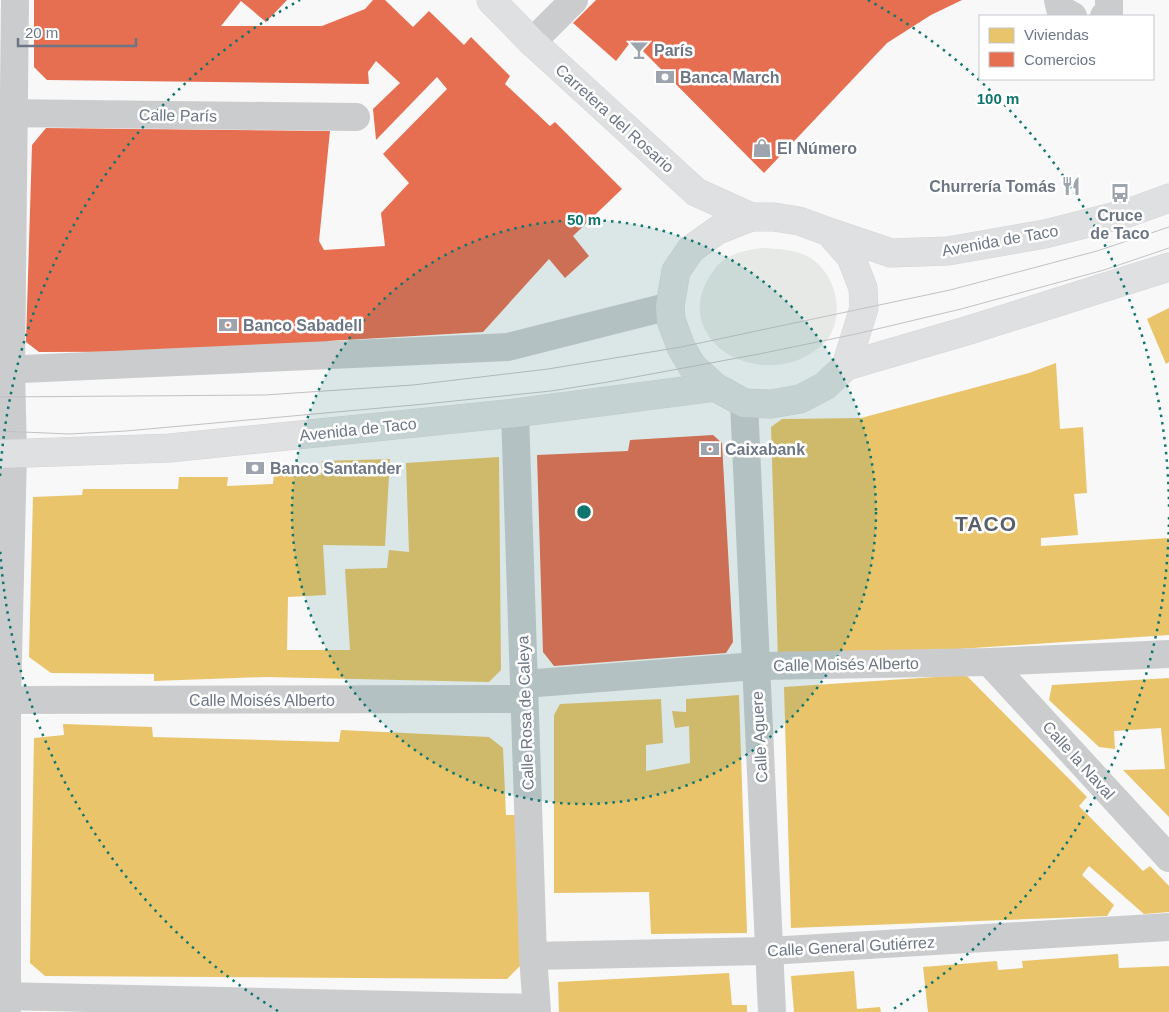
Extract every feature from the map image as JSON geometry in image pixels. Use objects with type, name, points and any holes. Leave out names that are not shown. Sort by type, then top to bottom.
[{"type":"main road","name":"Carretera del Rosario","points":[[491,0],[532,42],[696,192],[752,217]]},
{"type":"main road","name":"Avenida de Taco","points":[[752,217],[800,220],[891,253],[948,251],[1045,234],[1128,213],[1169,198]]},
{"type":"main road","points":[[752,217],[718,230],[691,249],[676,271],[670,306],[671,320],[681,347],[692,366],[715,387],[744,403],[771,404],[800,399],[825,386],[846,366],[966,331],[1169,267]]},
{"type":"main road","points":[[829,232],[851,257],[863,288],[864,308],[846,366]]},
{"type":"main road","name":"Avenida de Taco","points":[[6,454],[170,448],[515,413],[715,387]]},
{"type":"street","points":[[15,0],[7,113],[4,700],[5,1001],[536,1010]]},
{"type":"street","points":[[532,42],[574,0]]},
{"type":"street","points":[[1058,0],[1060,9],[1071,15]]},
{"type":"street","points":[[1109,0],[1109,15]]},
{"type":"street","name":"Calle París","points":[[7,113],[356,117]]},
{"type":"street","points":[[5,370],[508,348],[670,306]]},
{"type":"street","name":"Calle Aguere","points":[[744,403],[772,1012]]},
{"type":"street","name":"Calle Rosa de Caleya","points":[[515,413],[532,956],[536,1010]]},
{"type":"street","name":"Calle Moisés Alberto","points":[[4,700],[524,692],[756,666],[990,662],[1169,654]]},
{"type":"street","name":"Calle la Naval","points":[[990,662],[1169,858]]},
{"type":"street","name":"Calle General Gutiérrez","points":[[532,956],[769,951],[1169,927]]},
{"type":"shaded area","points":[[761,248],[792,251],[809,257],[820,266],[834,289],[836,316],[833,329],[826,341],[804,358],[777,365],[747,362],[719,348],[709,337],[703,324],[700,310],[701,295],[708,279],[716,268],[722,261],[734,255]]},
{"type":"building: Viviendas","points":[[1169,308],[1169,362],[1166,364],[1147,319]]},
{"type":"building: Viviendas","points":[[1056,363],[1060,429],[1083,427],[1087,493],[1074,494],[1078,535],[1041,538],[1041,546],[1169,538],[1169,635],[778,661],[771,427],[782,419],[861,418],[1029,373]]},
{"type":"building: Viviendas","points":[[499,457],[501,670],[489,682],[266,677],[154,681],[154,674],[51,673],[29,657],[33,497],[82,495],[83,489],[178,489],[179,477],[228,477],[227,486],[273,484],[274,474],[321,475],[322,461],[390,459],[385,546],[323,545],[326,595],[288,597],[287,650],[350,650],[345,569],[387,568],[389,550],[409,552],[406,463]]},
{"type":"building: Viviendas","points":[[966,675],[1087,797],[1079,806],[1143,871],[1150,866],[1169,886],[1169,912],[1144,914],[1089,866],[1082,875],[1114,905],[1107,916],[791,928],[784,687]]},
{"type":"building: Viviendas","points":[[1169,678],[1169,817],[1123,770],[1165,769],[1161,728],[1114,731],[1115,749],[1099,747],[1049,700],[1052,685]]},
{"type":"building: Viviendas","points":[[739,695],[747,933],[651,934],[649,892],[554,893],[554,715],[560,704],[661,699],[663,743],[646,745],[646,771],[690,763],[689,726],[675,728],[672,711],[686,712],[686,699]]},
{"type":"building: Viviendas","points":[[63,724],[152,727],[153,737],[339,742],[341,730],[489,737],[503,748],[506,815],[520,815],[524,962],[507,979],[45,976],[30,963],[34,738],[64,735]]},
{"type":"building: Viviendas","points":[[1118,954],[1119,968],[1169,966],[1169,1012],[928,1012],[923,967],[997,961],[998,970],[1023,968],[1022,961]]},
{"type":"building: Viviendas","points":[[854,971],[857,1009],[880,1007],[881,1012],[794,1012],[791,976]]},
{"type":"building: Viviendas","points":[[729,973],[732,1005],[747,1005],[747,1012],[559,1012],[558,982]]},
{"type":"building: Comercios","points":[[34,0],[287,0],[266,22],[241,1],[221,26],[322,26],[365,9],[373,0],[385,0],[413,27],[429,11],[464,45],[471,37],[510,76],[505,84],[550,126],[555,122],[622,189],[573,236],[589,256],[565,278],[549,259],[483,332],[328,341],[329,351],[39,352],[26,342],[32,145],[46,128],[330,131],[319,241],[324,250],[385,246],[381,213],[409,183],[383,154],[447,89],[437,77],[376,140],[373,109],[400,83],[376,61],[368,72],[369,84],[47,80],[34,67]]},
{"type":"building: Comercios","points":[[596,0],[962,0],[931,15],[887,43],[764,173],[632,40],[616,61],[573,23]]},
{"type":"building: Comercios","points":[[713,435],[722,443],[733,642],[726,653],[554,666],[543,652],[537,455],[628,451],[630,440]]},
{"type":"tram line","points":[[0,397],[265,395],[413,385],[548,369],[681,347],[950,290],[1097,251],[1169,227]]},
{"type":"tram line","points":[[0,431],[69,434],[126,431],[551,391],[759,354],[856,334],[961,309],[1104,270],[1169,248]]},
{"type":"place","name":"París","points":[[639,50]]},
{"type":"place","name":"Banca March","points":[[665,77]]},
{"type":"place","name":"El Número","points":[[762,148]]},
{"type":"place","name":"Churrería Tomás","points":[[1071,186]]},
{"type":"place","name":"Cruce de Taco","points":[[1120,193]]},
{"type":"place","name":"Banco Sabadell","points":[[228,325]]},
{"type":"place","name":"Caixabank","points":[[710,449]]},
{"type":"place","name":"Banco Santander","points":[[255,468]]},
{"type":"district","name":"TACO","points":[[986,524]]}]
